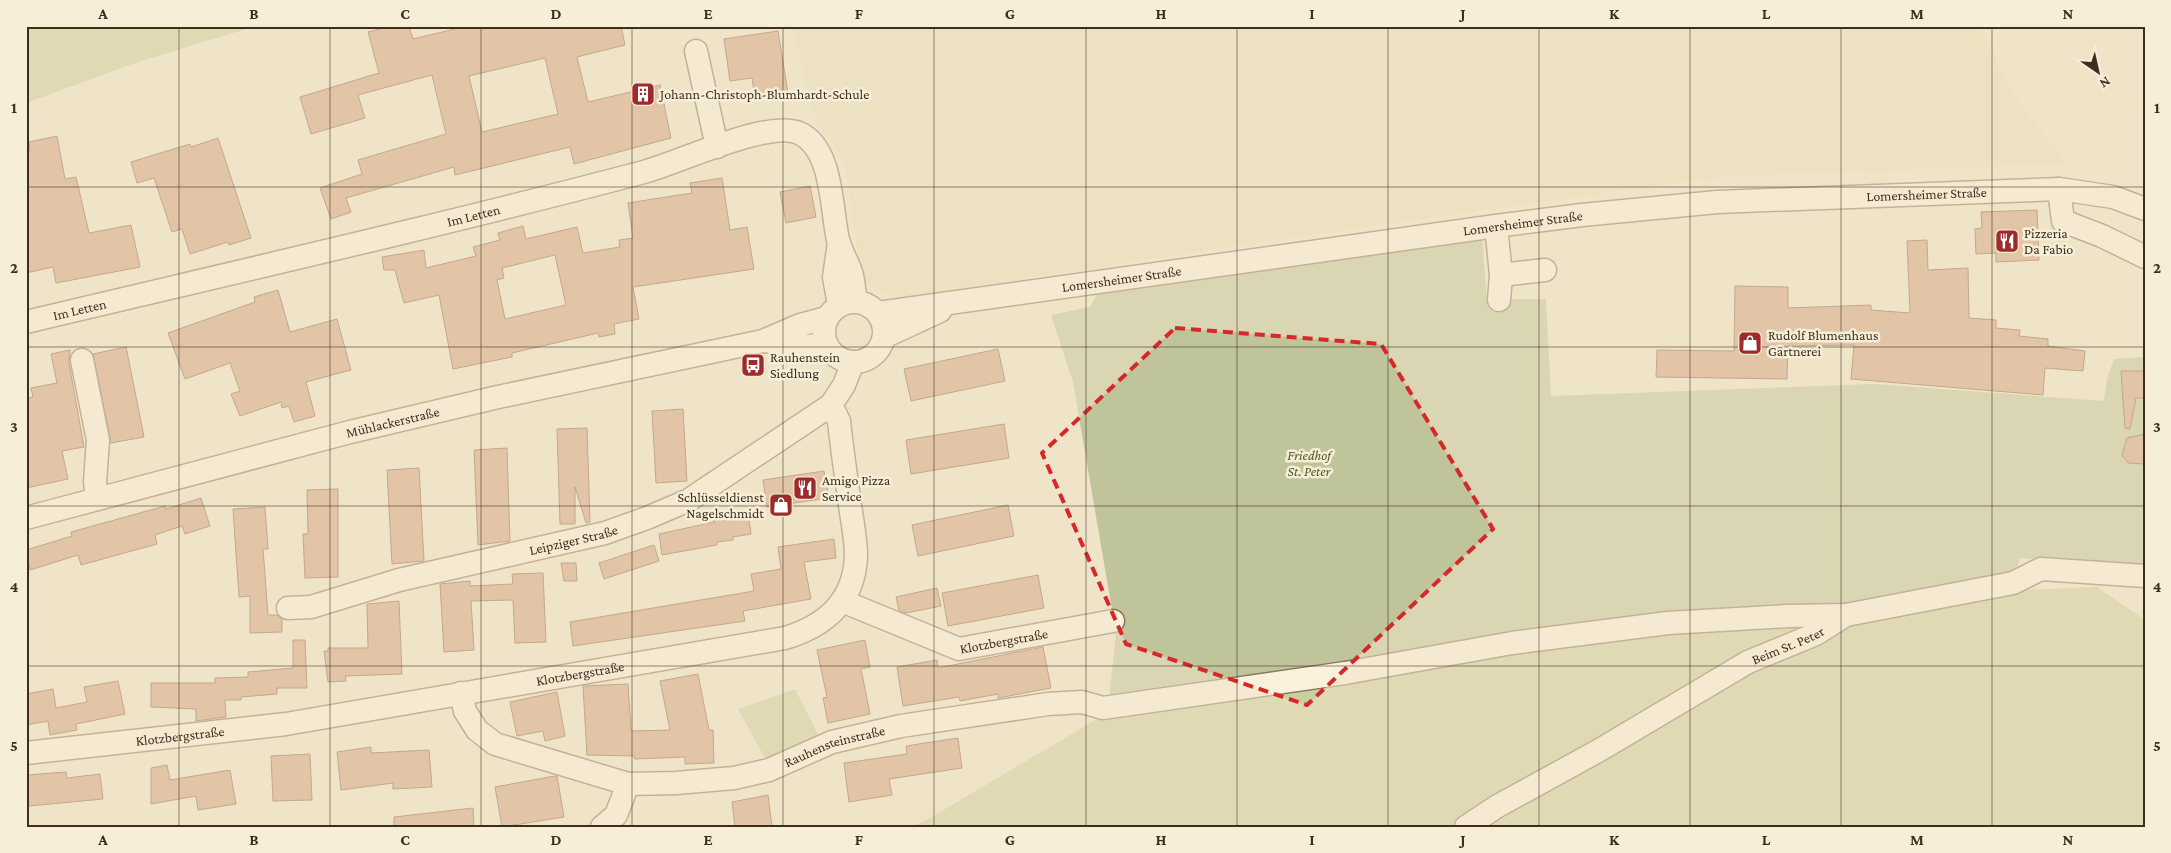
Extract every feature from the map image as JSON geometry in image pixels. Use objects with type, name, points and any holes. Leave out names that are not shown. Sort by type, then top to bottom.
[{"type":"street","points":[[696,51],[717,147]]},
{"type":"street","name":"Im Letten","points":[[26,322],[529,203],[667,166],[759,133],[782,129],[800,133],[814,146],[826,169],[839,242],[851,274],[840,308]]},
{"type":"street","points":[[2059,190],[2063,220],[2145,257]]},
{"type":"street","name":"Lomersheimer Straße","points":[[878,313],[918,306],[960,303],[1496,226],[1582,215],[1717,202],[2059,190],[2090,192],[2113,197],[2145,209]]},
{"type":"street","points":[[1496,226],[1501,275],[1499,300]]},
{"type":"street","points":[[1501,275],[1545,270]]},
{"type":"street","points":[[864,303],[878,313],[884,329],[884,337],[881,345],[870,358],[853,362],[837,358],[826,345],[823,327],[840,308],[864,303]]},
{"type":"street","name":"Lomersheimer Straße","points":[[884,337],[960,303]]},
{"type":"street","name":"Mühlackerstraße","points":[[26,518],[396,421],[498,397],[763,341],[840,308]]},
{"type":"street","name":"Mühlackerstraße","points":[[763,341],[802,346],[826,345]]},
{"type":"street","points":[[82,360],[98,440],[95,489],[97,499]]},
{"type":"street","points":[[842,601],[852,582],[856,554],[839,421],[832,405],[844,385],[853,362]]},
{"type":"street","name":"Leipziger Straße","points":[[288,608],[311,607],[399,580],[605,533],[647,518],[689,500],[832,405]]},
{"type":"street","name":"Beim St. Peter","points":[[1466,827],[1496,807],[1598,751],[1748,662],[1816,634],[1846,615],[2013,583],[2041,569],[2145,576]]},
{"type":"street","name":"Klotzbergstraße","points":[[26,753],[286,724],[785,638],[805,632],[820,623],[842,601],[959,649],[1113,620]]},
{"type":"street","name":"Rauhensteinstraße","points":[[461,693],[465,711],[476,730],[495,744],[628,784],[676,783],[734,778],[769,770],[832,742],[901,726],[1048,704],[1082,702],[1103,708],[1345,673],[1512,643],[1668,623],[1788,616],[1846,615]]},
{"type":"street","points":[[602,827],[616,815],[628,784]]},
{"type":"highlighted area","points":[[1175,328],[1381,344],[1493,529],[1307,705],[1126,644],[1042,453]]},
{"type":"shaded area","points":[[792,26],[1978,26],[2021,106],[2068,164],[1729,176],[1288,238],[897,298],[862,282],[844,159],[816,122]]},
{"type":"green space","points":[[26,26],[256,26],[138,62],[26,103]]},
{"type":"green space","name":"Friedhof St. Peter","points":[[1482,238],[1487,299],[1546,299],[1551,396],[1874,384],[2104,401],[2107,379],[2114,359],[2145,357],[2145,571],[2021,558],[2010,580],[1923,595],[1109,700],[1116,633],[1073,382],[1051,315],[1090,307],[1100,289]]},
{"type":"green space","points":[[2097,587],[2145,620],[2145,827],[911,827],[930,818],[1102,716],[1340,684],[1596,641],[1722,626],[1848,627],[2017,590]]},
{"type":"green space","points":[[795,689],[821,740],[767,762],[738,709]]},
{"type":"building","name":"Johann-Christoph-Blumhardt-Schule","points":[[391,26],[409,26],[413,39],[467,26],[621,26],[625,45],[577,57],[588,102],[660,85],[671,138],[574,164],[570,147],[455,175],[454,167],[346,198],[351,212],[331,219],[320,188],[362,174],[358,160],[446,134],[432,75],[358,95],[365,118],[311,134],[300,97],[379,73],[368,32]],"holes":[[[545,58],[558,114],[482,132],[469,76]]]},
{"type":"building","points":[[778,31],[788,93],[755,98],[752,78],[730,81],[724,39]]},
{"type":"building","points":[[57,136],[65,179],[76,177],[89,233],[131,225],[140,267],[56,283],[53,267],[26,273],[26,150],[30,150],[29,142]]},
{"type":"building","points":[[218,138],[251,238],[229,245],[228,242],[190,254],[182,229],[172,232],[154,178],[137,183],[131,162],[190,144],[191,147]]},
{"type":"building","points":[[722,178],[730,230],[747,227],[754,269],[633,287],[639,319],[614,324],[615,334],[599,337],[598,333],[512,353],[512,357],[453,369],[439,295],[404,303],[395,270],[384,270],[382,257],[424,250],[426,268],[476,256],[473,247],[500,240],[498,233],[523,226],[526,239],[577,227],[583,253],[620,247],[619,240],[633,238],[628,203],[692,193],[690,183]],"holes":[[[555,255],[566,305],[505,319],[497,280],[504,278],[502,268]]]},
{"type":"building","points":[[810,186],[816,217],[786,223],[780,192]]},
{"type":"building","name":"Pizzeria Da Fabio","points":[[2037,210],[2039,260],[1996,262],[1996,253],[1976,254],[1975,229],[1982,228],[1981,212]]},
{"type":"building","points":[[1927,240],[1928,270],[1968,268],[1969,318],[1996,320],[1996,328],[2020,330],[2019,336],[2048,339],[2048,346],[2085,351],[2083,371],[2045,368],[2043,395],[1851,379],[1854,345],[1788,346],[1787,379],[1656,377],[1657,350],[1734,351],[1735,286],[1788,287],[1788,308],[1871,305],[1871,310],[1910,313],[1907,241]]},
{"type":"building","points":[[278,290],[290,332],[337,319],[351,370],[306,382],[315,416],[294,422],[289,406],[282,408],[281,402],[240,416],[231,394],[240,391],[230,363],[185,379],[168,333],[255,302],[254,297]]},
{"type":"building","points":[[126,347],[144,437],[111,443],[93,354]]},
{"type":"building","points":[[998,349],[1005,381],[911,401],[904,369]]},
{"type":"building","points":[[70,350],[69,363],[84,447],[62,451],[68,479],[26,488],[26,398],[33,397],[31,388],[57,383],[51,354]]},
{"type":"building","points":[[2121,371],[2145,371],[2145,398],[2136,398],[2130,429],[2125,428]]},
{"type":"building","points":[[683,409],[687,481],[656,483],[652,411]]},
{"type":"building","points":[[1004,424],[1009,458],[911,474],[906,440]]},
{"type":"building","points":[[587,428],[590,522],[586,523],[575,487],[575,524],[560,524],[557,429]]},
{"type":"building","points":[[2145,434],[2145,464],[2128,463],[2122,455],[2127,438]]},
{"type":"building","points":[[507,448],[510,541],[478,545],[474,450]]},
{"type":"building","points":[[419,468],[424,561],[392,564],[387,470]]},
{"type":"building","points":[[824,471],[829,498],[767,507],[763,480]]},
{"type":"building","points":[[338,489],[338,577],[305,578],[303,534],[308,534],[307,490]]},
{"type":"building","points":[[201,498],[210,526],[185,534],[182,526],[155,535],[157,544],[81,565],[78,555],[30,570],[26,550],[72,536],[71,532],[165,506],[166,509]]},
{"type":"building","points":[[1008,505],[1014,536],[918,556],[912,525]]},
{"type":"building","points":[[265,507],[268,549],[263,549],[268,615],[277,615],[282,619],[282,632],[250,633],[250,596],[239,597],[233,509]]},
{"type":"building","points":[[748,512],[751,534],[733,537],[733,540],[717,542],[717,545],[662,555],[659,534],[714,522],[714,519],[730,517],[729,514]]},
{"type":"building","points":[[834,539],[836,558],[804,562],[811,599],[743,611],[745,621],[573,646],[570,622],[754,591],[751,574],[781,569],[778,547]]},
{"type":"building","points":[[654,545],[659,561],[604,579],[599,563]]},
{"type":"building","points":[[561,563],[576,563],[577,581],[564,581]]},
{"type":"building","points":[[543,573],[546,642],[515,643],[513,600],[471,601],[474,650],[444,652],[440,584],[470,581],[470,586],[513,584],[512,574]]},
{"type":"building","points":[[1038,575],[1044,608],[948,626],[942,593]]},
{"type":"building","points":[[937,588],[941,606],[906,613],[899,610],[896,597]]},
{"type":"building","points":[[399,601],[402,674],[345,676],[346,681],[328,682],[324,651],[328,651],[328,648],[368,648],[367,604]]},
{"type":"building","points":[[293,640],[305,640],[307,688],[277,688],[277,694],[241,697],[241,700],[225,700],[226,717],[196,721],[196,709],[151,707],[151,683],[215,683],[215,678],[248,677],[248,672],[293,668]]},
{"type":"building","points":[[865,640],[870,667],[861,669],[870,714],[828,723],[823,698],[827,697],[817,650]]},
{"type":"building","points":[[1043,647],[1051,688],[998,698],[998,694],[960,701],[959,697],[903,706],[897,667],[937,660],[938,668]]},
{"type":"building","points":[[698,674],[709,730],[713,730],[714,763],[685,764],[685,757],[635,759],[634,756],[587,755],[583,686],[628,684],[631,731],[670,730],[660,681]]},
{"type":"building","points":[[118,681],[125,714],[76,724],[77,730],[50,735],[48,721],[26,725],[26,694],[53,689],[56,708],[87,702],[84,687]]},
{"type":"building","points":[[557,692],[565,736],[545,741],[543,731],[517,736],[510,702]]},
{"type":"building","points":[[958,738],[962,768],[889,779],[892,795],[849,802],[844,763],[907,754],[906,746]]},
{"type":"building","points":[[371,747],[371,753],[429,750],[432,787],[393,789],[393,783],[341,790],[337,752]]},
{"type":"building","points":[[310,754],[312,800],[273,801],[271,756]]},
{"type":"building","points":[[167,765],[170,780],[230,770],[236,804],[198,810],[196,796],[151,804],[151,768]]},
{"type":"building","points":[[66,772],[67,778],[100,774],[103,799],[29,806],[27,775]]},
{"type":"building","points":[[557,776],[564,817],[502,827],[495,787]]},
{"type":"building","points":[[768,795],[772,827],[735,827],[732,802]]},
{"type":"building","points":[[473,808],[474,827],[394,827],[394,817]]},
{"type":"place","name":"Johann-Christoph-Blumhardt-Schule","points":[[643,94]]},
{"type":"place","name":"Pizzeria Da Fabio","points":[[2007,241]]},
{"type":"place","name":"Rudolf Blumenhaus Gärtnerei","points":[[1750,343]]},
{"type":"place","name":"Rauhenstein Siedlung","points":[[753,365]]},
{"type":"place","name":"Amigo Pizza Service","points":[[805,488]]},
{"type":"place","name":"Schlüsseldienst Nagelschmidt","points":[[781,505]]}]
